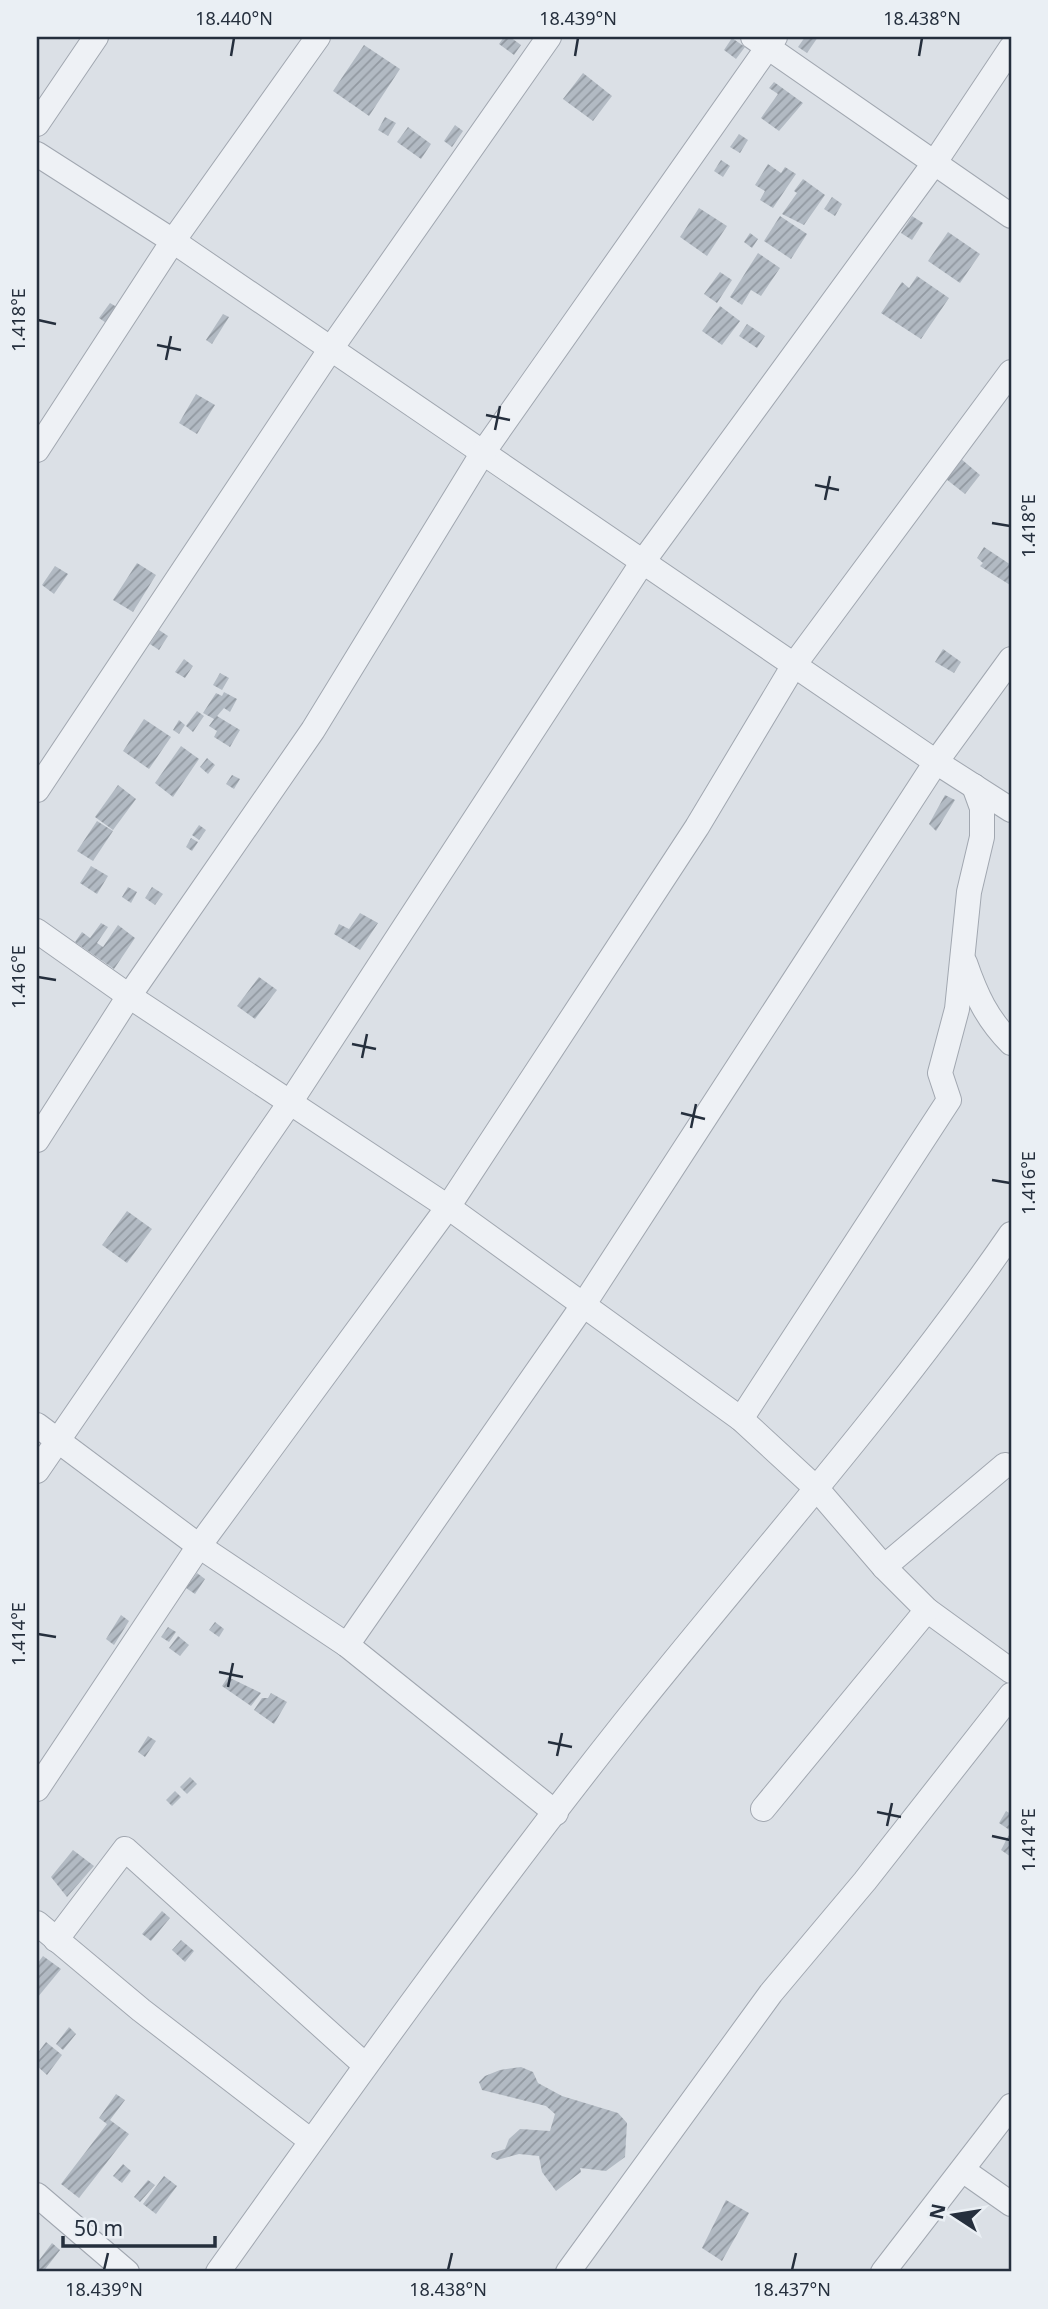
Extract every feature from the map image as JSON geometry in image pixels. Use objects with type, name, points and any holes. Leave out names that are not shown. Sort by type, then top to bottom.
[{"type":"street","points":[[37,124],[96,37]]},
{"type":"street","points":[[37,450],[173,241],[318,37]]},
{"type":"street","points":[[37,790],[330,350],[549,37]]},
{"type":"street","points":[[37,1140],[129,996],[313,730],[482,454],[765,40],[1011,216]]},
{"type":"street","points":[[37,1471],[291,1101],[642,563],[934,162],[1011,48]]},
{"type":"street","points":[[37,154],[173,241],[642,563],[1011,810]]},
{"type":"street","points":[[37,1789],[199,1546],[448,1207],[697,827],[793,665],[1011,372]]},
{"type":"street","points":[[347,1645],[584,1304],[936,762],[1011,659]]},
{"type":"street","points":[[741,1419],[949,1100],[940,1073],[957,1009],[969,892],[982,837],[982,808],[974,786]]},
{"type":"street","points":[[37,931],[129,996],[448,1207],[741,1419],[817,1489],[884,1567],[927,1610],[1011,1671]]},
{"type":"street","points":[[964,959],[979,1002],[992,1024],[1011,1043]]},
{"type":"street","points":[[218,2272],[365,2065],[622,1725],[817,1489],[1011,1234]]},
{"type":"street","points":[[37,1425],[199,1546],[347,1645],[556,1813]]},
{"type":"street","points":[[884,1567],[1005,1465]]},
{"type":"street","points":[[763,1809],[927,1610]]},
{"type":"street","points":[[568,2272],[771,1993],[1009,1702]]},
{"type":"street","points":[[56,1940],[125,1849],[365,2065]]},
{"type":"street","points":[[37,1923],[311,2141]]},
{"type":"street","points":[[883,2272],[964,2171],[1011,2106]]},
{"type":"street","points":[[964,2171],[1011,2204]]},
{"type":"street","points":[[37,2195],[127,2272]]},
{"type":"building","points":[[504,37],[510,37],[521,45],[514,55],[499,44]]},
{"type":"building","points":[[805,37],[818,37],[807,53],[798,47]]},
{"type":"building","points":[[732,38],[745,47],[736,59],[724,50]]},
{"type":"building","points":[[364,45],[400,69],[369,116],[333,91]]},
{"type":"building","points":[[583,73],[612,96],[593,121],[563,99]]},
{"type":"building","points":[[774,82],[803,103],[779,131],[761,118],[778,94],[769,88]]},
{"type":"building","points":[[385,117],[396,123],[388,136],[378,130]]},
{"type":"building","points":[[455,125],[463,131],[452,147],[444,141]]},
{"type":"building","points":[[408,127],[431,144],[421,159],[397,142]]},
{"type":"building","points":[[739,134],[748,140],[740,153],[730,147]]},
{"type":"building","points":[[721,160],[730,166],[723,177],[714,171]]},
{"type":"building","points":[[768,164],[781,173],[785,167],[796,174],[773,208],[760,200],[765,191],[755,185]]},
{"type":"building","points":[[803,179],[825,195],[804,225],[782,214]]},
{"type":"building","points":[[832,197],[842,204],[835,216],[824,209]]},
{"type":"building","points":[[699,208],[727,226],[707,256],[680,237]]},
{"type":"building","points":[[780,216],[807,234],[791,259],[764,241]]},
{"type":"building","points":[[912,216],[923,223],[912,240],[901,233]]},
{"type":"building","points":[[948,232],[980,254],[960,283],[928,261]]},
{"type":"building","points":[[750,233],[758,239],[752,248],[744,242]]},
{"type":"building","points":[[758,253],[780,268],[761,296],[751,290],[742,305],[730,297]]},
{"type":"building","points":[[720,272],[732,280],[717,303],[704,294]]},
{"type":"building","points":[[917,276],[949,298],[921,339],[881,313],[902,282],[909,288]]},
{"type":"building","points":[[110,303],[120,309],[109,325],[99,318]]},
{"type":"building","points":[[720,306],[740,321],[722,345],[702,331]]},
{"type":"building","points":[[223,314],[229,317],[212,344],[206,340]]},
{"type":"building","points":[[747,324],[765,336],[757,348],[739,336]]},
{"type":"building","points":[[196,394],[215,405],[197,434],[179,423]]},
{"type":"building","points":[[960,458],[980,475],[965,494],[946,479]]},
{"type":"building","points":[[984,547],[1011,565],[1010,585],[980,566],[983,563],[977,558]]},
{"type":"building","points":[[137,563],[156,575],[133,612],[113,600]]},
{"type":"building","points":[[55,566],[68,574],[54,594],[42,585]]},
{"type":"building","points":[[159,630],[168,636],[159,650],[150,644]]},
{"type":"building","points":[[943,649],[961,662],[954,673],[935,662]]},
{"type":"building","points":[[184,659],[193,666],[185,678],[175,672]]},
{"type":"building","points":[[220,673],[229,678],[222,690],[213,685]]},
{"type":"building","points":[[224,692],[237,699],[230,712],[224,708],[217,716],[240,730],[230,747],[214,737],[217,731],[209,726],[214,719],[203,713],[216,693],[222,696]]},
{"type":"building","points":[[197,711],[204,716],[193,732],[186,726]]},
{"type":"building","points":[[144,719],[171,737],[149,769],[123,751]]},
{"type":"building","points":[[179,720],[185,725],[179,734],[173,730]]},
{"type":"building","points":[[181,746],[199,759],[173,797],[155,783]]},
{"type":"building","points":[[207,758],[215,765],[208,774],[200,767]]},
{"type":"building","points":[[232,775],[240,779],[234,789],[226,784]]},
{"type":"building","points":[[118,785],[136,799],[113,830],[95,817]]},
{"type":"building","points":[[945,795],[955,800],[936,831],[929,824]]},
{"type":"building","points":[[97,821],[113,831],[93,861],[77,851]]},
{"type":"building","points":[[199,825],[206,830],[199,840],[192,835]]},
{"type":"building","points":[[191,838],[198,842],[192,851],[186,847]]},
{"type":"building","points":[[91,866],[108,876],[97,894],[80,883]]},
{"type":"building","points":[[128,887],[137,892],[131,903],[122,897]]},
{"type":"building","points":[[152,887],[163,894],[155,905],[145,898]]},
{"type":"building","points":[[360,913],[378,923],[360,950],[334,934],[339,924],[349,929]]},
{"type":"building","points":[[101,923],[108,927],[97,943],[103,947],[118,925],[135,938],[114,969],[75,942],[82,932],[90,938]]},
{"type":"building","points":[[259,977],[277,990],[255,1019],[237,1006]]},
{"type":"building","points":[[127,1211],[152,1229],[127,1263],[102,1245]]},
{"type":"building","points":[[197,1573],[205,1579],[195,1594],[186,1588]]},
{"type":"building","points":[[121,1615],[129,1621],[114,1645],[106,1639]]},
{"type":"building","points":[[215,1622],[224,1629],[219,1637],[209,1630]]},
{"type":"building","points":[[168,1627],[176,1632],[169,1642],[161,1637]]},
{"type":"building","points":[[178,1636],[189,1645],[180,1656],[169,1648]]},
{"type":"building","points":[[228,1677],[261,1693],[251,1706],[222,1686]]},
{"type":"building","points":[[271,1693],[287,1702],[274,1724],[254,1710],[262,1698],[268,1698]]},
{"type":"building","points":[[148,1736],[156,1741],[145,1757],[138,1752]]},
{"type":"building","points":[[190,1777],[197,1784],[187,1794],[180,1787]]},
{"type":"building","points":[[175,1791],[181,1797],[172,1806],[166,1800]]},
{"type":"building","points":[[1006,1811],[1011,1814],[1011,1831],[999,1823]]},
{"type":"building","points":[[1011,1831],[1011,1857],[1001,1850]]},
{"type":"building","points":[[73,1850],[94,1866],[67,1897],[51,1877]]},
{"type":"building","points":[[162,1911],[170,1918],[151,1941],[142,1934]]},
{"type":"building","points":[[181,1940],[194,1951],[185,1962],[172,1950]]},
{"type":"building","points":[[43,1956],[61,1969],[37,1998],[37,1964]]},
{"type":"building","points":[[69,2027],[76,2034],[63,2050],[56,2044]]},
{"type":"building","points":[[46,2042],[62,2055],[47,2075],[37,2066],[37,2054]]},
{"type":"building","points":[[521,2067],[533,2072],[538,2083],[562,2096],[618,2113],[627,2123],[625,2157],[606,2171],[580,2168],[581,2172],[556,2191],[542,2172],[539,2156],[519,2154],[497,2160],[491,2157],[492,2153],[505,2149],[509,2139],[520,2129],[550,2131],[555,2114],[546,2106],[482,2090],[479,2082],[485,2076],[500,2070]]},
{"type":"building","points":[[116,2094],[125,2100],[110,2120],[129,2134],[79,2198],[61,2184],[107,2124],[99,2118]]},
{"type":"building","points":[[123,2164],[131,2171],[122,2183],[113,2176]]},
{"type":"building","points":[[164,2176],[177,2186],[156,2214],[143,2204]]},
{"type":"building","points":[[148,2180],[155,2185],[140,2202],[134,2197]]},
{"type":"building","points":[[726,2200],[749,2213],[722,2261],[702,2248]]},
{"type":"building","points":[[52,2243],[60,2250],[43,2272],[37,2272],[37,2263]]}]
